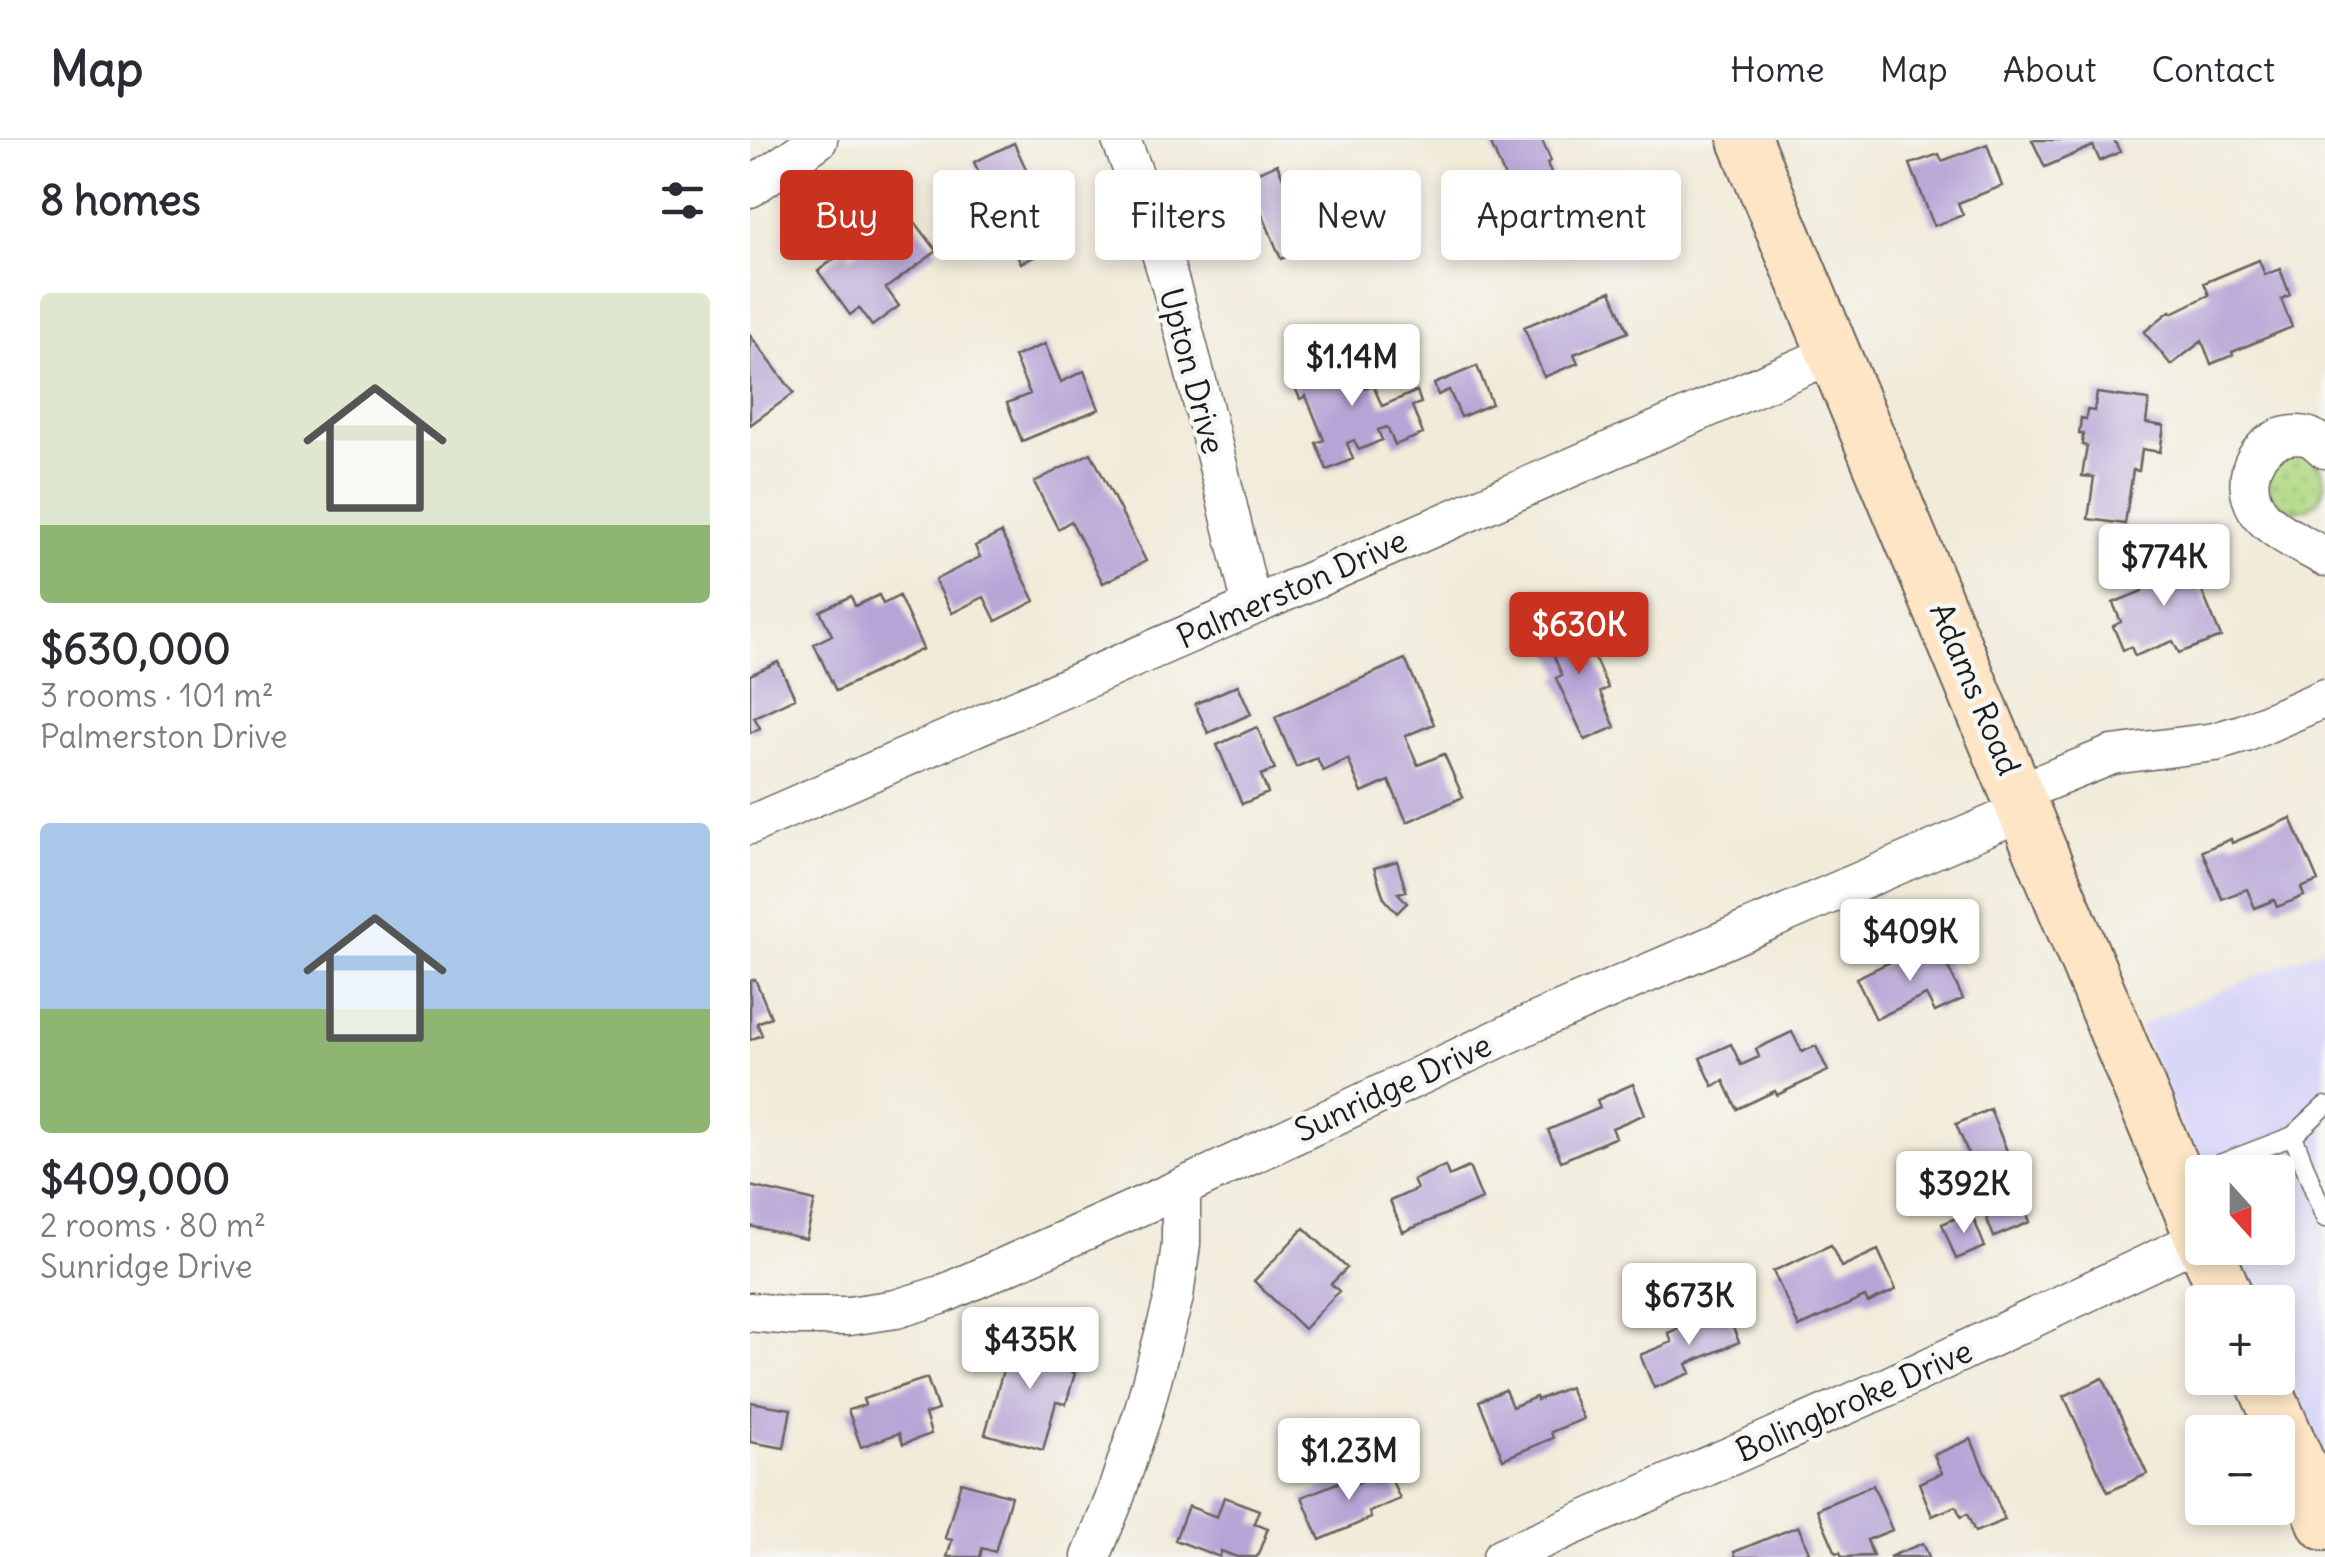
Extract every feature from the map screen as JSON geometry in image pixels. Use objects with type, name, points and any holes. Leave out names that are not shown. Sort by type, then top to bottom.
[{"type":"street","points":[[750,188],[818,140]]},
{"type":"street","name":"Upton Drive","points":[[1121,140],[1170,285],[1252,606]]},
{"type":"street","name":"Adams Road","points":[[1745,140],[2185,1197]]},
{"type":"street","name":"Palmerston Drive","points":[[750,825],[1834,353]]},
{"type":"street","points":[[2325,448],[2309,436],[2288,436],[2270,443],[2250,467],[2248,484],[2260,513],[2275,528],[2325,557]]},
{"type":"street","name":"Sunridge Drive","points":[[750,1312],[849,1316],[896,1309],[941,1295],[2022,801],[2112,755],[2215,742],[2245,734],[2325,698]]},
{"type":"street","points":[[1092,1557],[1143,1413],[1174,1297],[1181,1244],[1182,1188]]},
{"type":"street","name":"Bolingbroke Drive","points":[[1502,1557],[1887,1387],[2185,1246]]},
{"type":"street","points":[[2270,1395],[2320,1503]]},
{"type":"lane","points":[[2178,1180],[2293,1136],[2325,1106]]},
{"type":"lane","points":[[2293,1136],[2325,1218]]},
{"type":"shaded area","points":[[2325,947],[2325,1458],[2295,1388],[2295,1285],[2250,1285],[2242,1265],[2295,1265],[2295,1155],[2195,1155],[2139,1026]]},
{"type":"green space","points":[[2296,454],[2316,462],[2324,482],[2316,502],[2296,510],[2276,502],[2268,482],[2276,462]]},
{"type":"building","points":[[1500,140],[1542,140],[1551,161],[1547,163],[1550,170],[1502,170],[1491,144]]},
{"type":"building","points":[[2032,140],[2114,140],[2120,152],[2100,161],[2093,146],[2045,167]]},
{"type":"building","points":[[1014,143],[1026,170],[978,170],[974,162]]},
{"type":"building","points":[[1987,144],[2002,186],[1958,203],[1963,215],[1934,226],[1910,164],[1939,154],[1942,161]]},
{"type":"building","points":[[1277,164],[1281,173],[1281,259],[1261,211],[1261,171]]},
{"type":"building","points":[[913,219],[933,246],[933,254],[886,288],[899,306],[872,326],[859,308],[850,315],[818,271],[833,260],[913,260]]},
{"type":"building","points":[[2259,260],[2265,275],[2280,269],[2290,295],[2281,299],[2292,327],[2211,364],[2202,341],[2171,365],[2144,332],[2170,311],[2209,295],[2204,283]]},
{"type":"building","points":[[1611,291],[1628,332],[1574,354],[1578,363],[1544,377],[1524,327]]},
{"type":"building","points":[[750,335],[794,393],[750,425]]},
{"type":"building","points":[[1045,344],[1061,382],[1084,371],[1099,409],[1022,441],[1007,403],[1030,394],[1014,357]]},
{"type":"building","points":[[1344,346],[1362,389],[1373,385],[1382,406],[1417,391],[1421,403],[1412,406],[1423,434],[1395,445],[1387,427],[1378,430],[1382,440],[1359,450],[1354,440],[1347,443],[1353,459],[1327,470],[1316,443],[1324,440],[1306,396],[1300,399],[1291,378],[1314,368],[1311,360]]},
{"type":"building","points":[[1477,366],[1492,404],[1461,417],[1449,390],[1438,395],[1434,384]]},
{"type":"building","points":[[2097,393],[2149,400],[2146,423],[2164,426],[2160,452],[2142,449],[2139,471],[2133,470],[2125,524],[2088,519],[2094,477],[2082,476],[2087,446],[2082,445],[2083,434],[2079,434],[2081,418],[2086,419],[2087,410],[2094,411]]},
{"type":"building","points":[[1091,453],[1146,561],[1103,583],[1071,521],[1058,529],[1034,482]]},
{"type":"building","points":[[1001,533],[1035,601],[996,621],[984,597],[952,613],[935,580],[980,557],[975,546]]},
{"type":"building","points":[[2150,552],[2155,566],[2159,564],[2156,558],[2169,553],[2172,559],[2182,561],[2194,592],[2201,589],[2221,637],[2179,653],[2173,641],[2135,656],[2131,647],[2123,650],[2113,626],[2121,622],[2113,603],[2142,591],[2134,559]]},
{"type":"building","points":[[879,595],[883,604],[899,596],[923,649],[836,691],[814,644],[832,635],[820,611],[851,596],[855,606]]},
{"type":"building","points":[[1575,615],[1608,688],[1600,692],[1615,727],[1585,740],[1556,678],[1562,675],[1542,629]]},
{"type":"building","points":[[1405,659],[1434,724],[1405,736],[1418,765],[1444,754],[1463,797],[1407,822],[1389,781],[1362,793],[1348,759],[1323,771],[1317,758],[1296,767],[1275,717]]},
{"type":"building","points":[[778,662],[795,698],[754,717],[760,728],[750,733],[750,675]]},
{"type":"building","points":[[1238,685],[1251,714],[1208,733],[1195,704]]},
{"type":"building","points":[[1257,727],[1275,769],[1261,775],[1268,793],[1242,804],[1217,745]]},
{"type":"building","points":[[2291,818],[2318,881],[2301,888],[2304,896],[2277,907],[2274,900],[2255,908],[2247,889],[2222,899],[2202,851]]},
{"type":"building","points":[[1397,861],[1406,891],[1398,893],[1407,903],[1397,913],[1384,898],[1374,868]]},
{"type":"building","points":[[1940,950],[1963,999],[1935,1012],[1926,995],[1876,1019],[1856,978],[1907,954],[1911,963]]},
{"type":"building","points":[[755,979],[771,1017],[757,1023],[762,1035],[750,1040],[750,981]]},
{"type":"building","points":[[1792,1032],[1802,1052],[1816,1046],[1828,1071],[1737,1109],[1724,1081],[1713,1086],[1700,1058],[1731,1044],[1741,1065],[1759,1057],[1756,1049]]},
{"type":"building","points":[[1633,1084],[1645,1114],[1612,1128],[1616,1137],[1561,1161],[1548,1130],[1600,1108],[1597,1100]]},
{"type":"building","points":[[1990,1109],[2027,1201],[2023,1203],[2030,1222],[1994,1237],[1985,1214],[1992,1212],[1956,1124]]},
{"type":"building","points":[[1445,1166],[1449,1176],[1469,1167],[1482,1199],[1403,1232],[1390,1201],[1417,1189],[1413,1180]]},
{"type":"building","points":[[750,1186],[815,1201],[806,1239],[750,1226]]},
{"type":"building","points":[[1971,1212],[1985,1247],[1956,1259],[1942,1224]]},
{"type":"building","points":[[1304,1228],[1347,1268],[1331,1284],[1339,1291],[1304,1329],[1254,1281]]},
{"type":"building","points":[[1831,1245],[1841,1267],[1878,1250],[1896,1290],[1868,1303],[1865,1297],[1799,1327],[1773,1271]]},
{"type":"building","points":[[1725,1309],[1739,1342],[1687,1364],[1691,1373],[1654,1388],[1640,1355],[1672,1342],[1668,1333]]},
{"type":"building","points":[[1013,1335],[1071,1352],[1065,1370],[1075,1373],[1066,1404],[1056,1402],[1043,1450],[985,1434]]},
{"type":"building","points":[[927,1378],[938,1410],[925,1414],[931,1434],[903,1444],[899,1433],[861,1447],[848,1410],[865,1405],[863,1399]]},
{"type":"building","points":[[2103,1378],[2147,1474],[2108,1492],[2064,1396]]},
{"type":"building","points":[[1569,1387],[1583,1419],[1551,1432],[1553,1438],[1503,1459],[1479,1401],[1505,1390],[1512,1407]]},
{"type":"building","points":[[750,1402],[791,1409],[784,1448],[750,1442]]},
{"type":"building","points":[[1971,1439],[2005,1520],[1975,1532],[1967,1514],[1961,1517],[1956,1506],[1932,1516],[1919,1483],[1942,1473],[1934,1455]]},
{"type":"building","points":[[1387,1469],[1400,1499],[1369,1512],[1371,1518],[1320,1540],[1302,1497],[1354,1476],[1357,1483]]},
{"type":"building","points":[[961,1482],[1011,1496],[995,1552],[982,1548],[980,1557],[947,1557],[952,1540],[945,1538]]},
{"type":"building","points":[[1873,1485],[1892,1530],[1867,1540],[1873,1556],[1842,1557],[1840,1552],[1836,1553],[1817,1509]]},
{"type":"building","points":[[1224,1497],[1259,1510],[1254,1523],[1268,1528],[1257,1557],[1237,1557],[1221,1551],[1220,1557],[1175,1540],[1188,1506],[1217,1517]]},
{"type":"building","points":[[1798,1526],[1809,1552],[1796,1557],[1736,1557],[1734,1552]]},
{"type":"building","points":[[1923,1543],[1929,1557],[1889,1557]]}]
